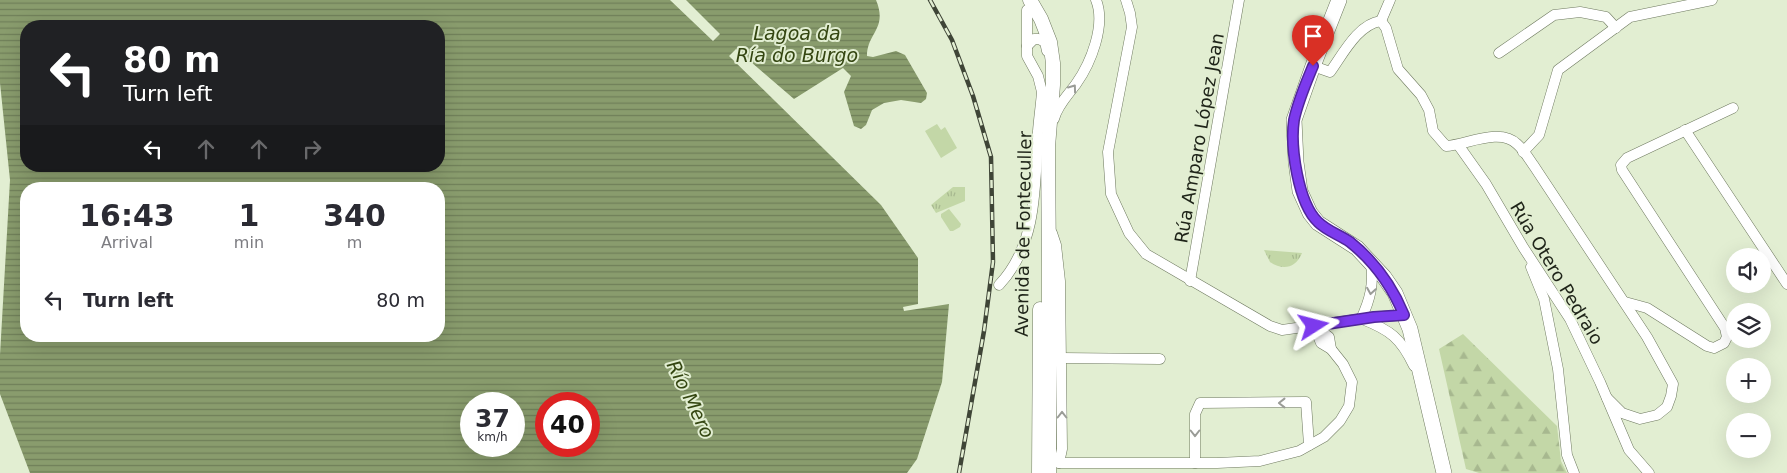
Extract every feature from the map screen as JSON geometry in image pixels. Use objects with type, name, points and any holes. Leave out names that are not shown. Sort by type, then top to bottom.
[{"type":"highway","points":[[1339,0],[1294,120],[1296,162],[1300,191],[1310,213],[1318,223],[1349,242],[1371,262],[1395,292],[1410,329],[1444,473]]},
{"type":"main road","name":"Avenida de Fonteculler","points":[[1029,5],[1038,30],[1045,70],[1046,108],[1039,399],[1049,468]]},
{"type":"main road","name":"Avenida de Fonteculler","points":[[1029,5],[1050,42],[1053,63],[1048,147],[1049,224],[1055,279],[1049,468]]},
{"type":"main road","points":[[1039,346],[1046,288],[1055,279]]},
{"type":"street","points":[[1048,147],[1053,134],[1056,111],[1078,81],[1090,60],[1096,44],[1099,18],[1096,0]]},
{"type":"street","points":[[1126,0],[1132,27],[1108,152],[1112,194],[1129,233],[1146,254],[1270,326],[1282,330],[1404,315]]},
{"type":"street","name":"Rúa Amparo López Jean","points":[[1190,281],[1239,0]]},
{"type":"street","points":[[1381,21],[1390,0]]},
{"type":"street","points":[[1523,152],[1539,135],[1558,70],[1630,17],[1712,0]]},
{"type":"street","points":[[999,285],[1009,275],[1025,243],[1032,212],[1042,92],[1038,76],[1027,56],[1029,5]]},
{"type":"street","points":[[1500,53],[1554,15],[1580,12],[1606,17],[1616,28]]},
{"type":"street","points":[[1313,66],[1330,72],[1353,40],[1371,22],[1381,21]]},
{"type":"street","points":[[1381,21],[1386,28],[1398,69],[1421,96],[1429,110],[1433,131],[1446,146],[1459,146],[1482,137],[1504,138],[1516,143],[1648,337],[1673,384],[1667,406],[1657,415],[1640,419],[1622,413],[1607,398]]},
{"type":"street","points":[[1027,46],[1034,39],[1041,44],[1045,42],[1053,85]]},
{"type":"street","points":[[1625,302],[1648,308],[1707,346],[1714,348],[1724,343],[1727,337],[1725,328],[1622,170],[1621,165],[1627,158],[1733,108]]},
{"type":"street","points":[[1686,130],[1787,284]]},
{"type":"street","name":"Rúa Otero Pedraio","points":[[1459,146],[1486,184],[1524,248],[1570,319],[1630,450],[1650,473]]},
{"type":"street","points":[[1524,248],[1544,299],[1558,369],[1567,455],[1574,473]]},
{"type":"street","points":[[1361,319],[1370,300],[1373,281],[1371,262]]},
{"type":"street","points":[[1049,468],[1062,449],[1062,358],[1055,279]]},
{"type":"street","points":[[1361,319],[1387,330],[1405,348],[1414,365],[1427,403]]},
{"type":"street","points":[[1332,349],[1338,322]]},
{"type":"street","points":[[1049,468],[1195,463],[1216,468],[1300,451],[1324,437],[1340,421],[1349,406],[1352,382],[1343,364],[1332,349],[1328,337],[1314,326]]},
{"type":"street","points":[[1062,358],[1160,359]]},
{"type":"street","points":[[1195,463],[1195,414],[1200,403],[1306,402],[1309,445]]},
{"type":"green space","points":[[937,124],[941,130],[945,127],[957,148],[941,158],[925,131]]},
{"type":"green space","points":[[953,187],[965,187],[965,201],[936,213],[931,205]]},
{"type":"green space","points":[[949,209],[961,224],[960,227],[953,231],[950,231],[941,217],[941,214]]},
{"type":"green space","points":[[1264,250],[1302,253],[1293,265],[1284,267],[1270,262]]},
{"type":"green space","points":[[1463,334],[1557,426],[1561,461],[1567,473],[1479,473],[1466,469],[1439,349]]},
{"type":"water","points":[[0,0],[670,0],[713,41],[720,34],[686,0],[876,0],[880,18],[870,42],[867,56],[873,57],[896,51],[905,55],[927,93],[926,99],[921,103],[901,100],[884,103],[872,110],[866,125],[861,129],[854,126],[844,92],[851,76],[843,68],[794,99],[736,49],[729,56],[881,205],[918,258],[918,304],[903,307],[904,311],[949,304],[942,382],[917,459],[907,473],[30,473],[0,394],[0,355],[10,180],[0,83]]},
{"type":"railway","points":[[930,0],[952,40],[973,96],[991,157],[993,262],[984,331],[959,473]]},
{"type":"route","points":[[1313,66],[1294,120],[1296,162],[1300,191],[1310,213],[1318,223],[1349,242],[1384,277],[1395,292],[1404,315],[1374,317],[1314,326]]},
{"type":"water label","name":"Lagoa da Ría do Burgo","points":[[797,44]]},
{"type":"water label","name":"Río Mero","points":[[691,399]]}]
